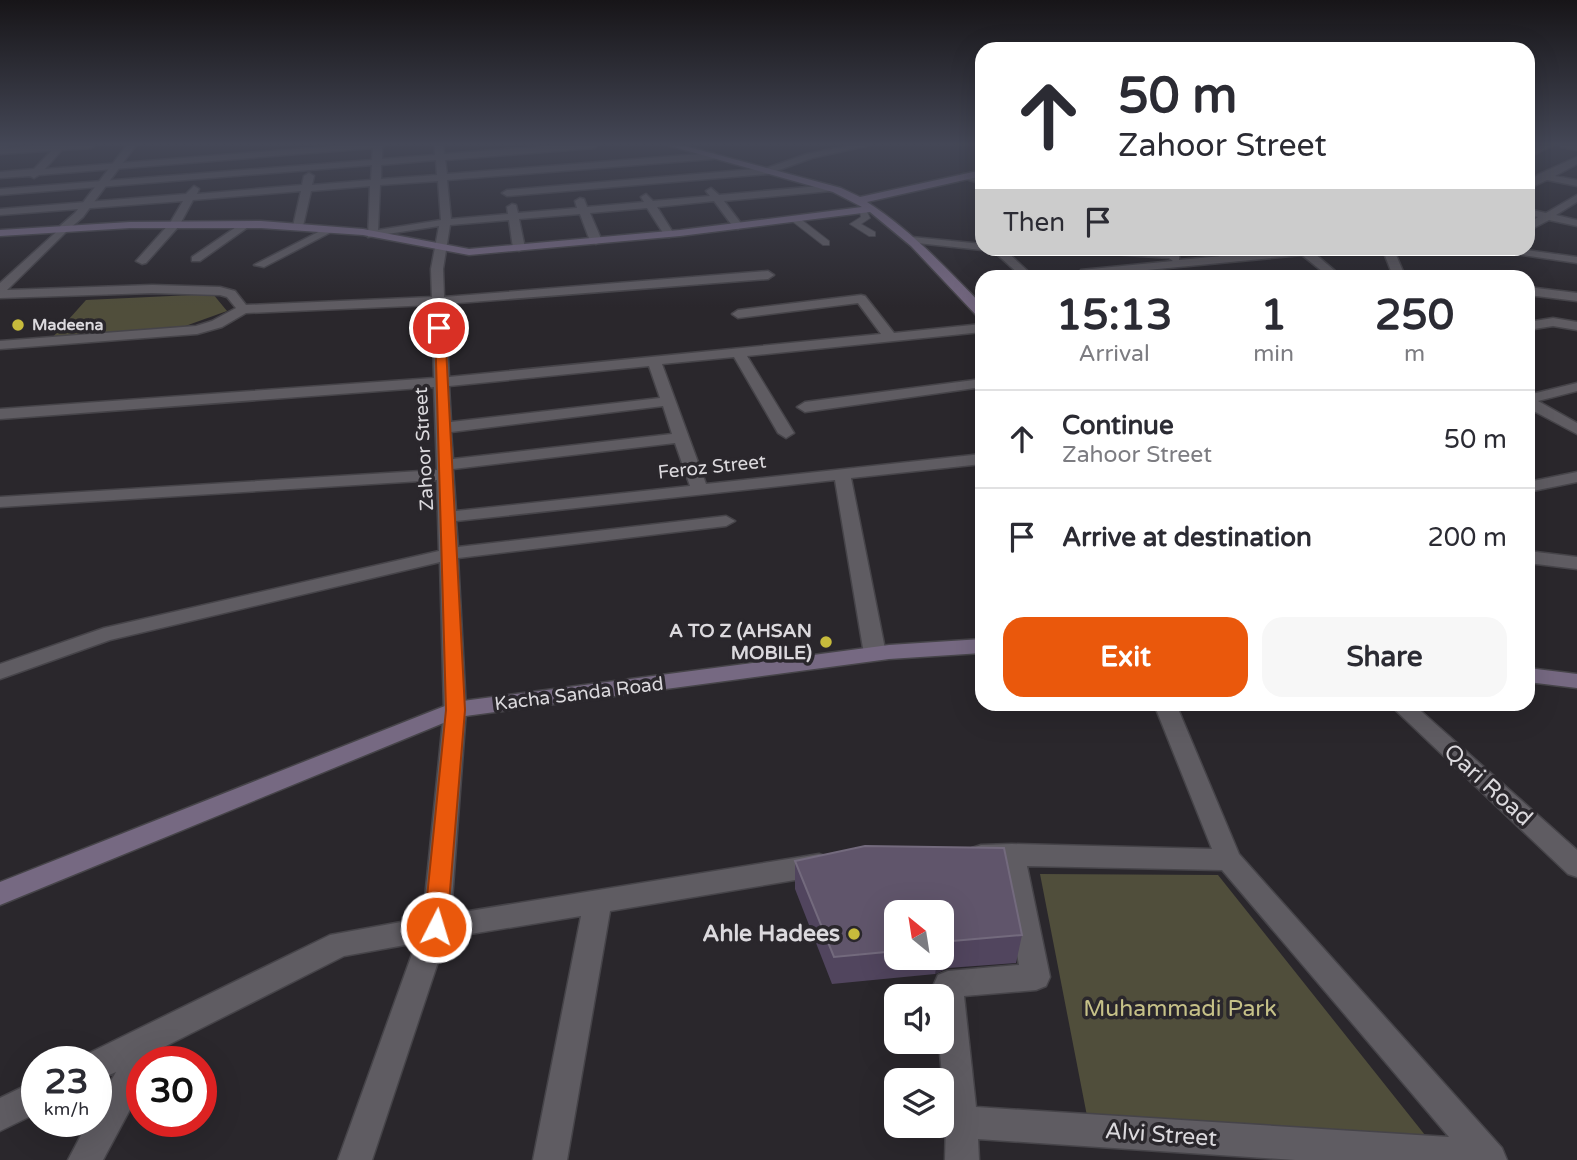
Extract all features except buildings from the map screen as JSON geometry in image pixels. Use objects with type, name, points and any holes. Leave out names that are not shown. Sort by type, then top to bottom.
[{"type":"main road","points":[[852,199],[912,240],[975,306]]},
{"type":"main road","points":[[0,233],[175,224],[298,226],[372,235],[441,250],[469,252],[669,234],[794,219],[888,199]]},
{"type":"main road","name":"Kacha Sanda Road","points":[[0,894],[456,710],[875,654],[975,647]]},
{"type":"main road","points":[[1535,676],[1577,681]]},
{"type":"street","points":[[0,292],[92,199]]},
{"type":"street","points":[[0,212],[162,199]]},
{"type":"street","points":[[142,261],[175,224],[188,199]]},
{"type":"street","points":[[298,226],[304,199]]},
{"type":"street","points":[[375,199],[372,235],[418,225],[716,199]]},
{"type":"street","name":"Zahoor Street","points":[[355,1160],[436,927],[456,710],[437,269],[445,224],[443,199]]},
{"type":"street","points":[[509,199],[515,217],[519,247]]},
{"type":"street","points":[[579,199],[596,241]]},
{"type":"street","points":[[647,199],[669,234]]},
{"type":"street","points":[[717,199],[738,226]]},
{"type":"street","points":[[1535,224],[1575,199]]},
{"type":"street","points":[[1535,213],[1577,223]]},
{"type":"street","points":[[196,259],[246,225]]},
{"type":"street","points":[[260,265],[332,229]]},
{"type":"street","points":[[912,240],[975,246]]},
{"type":"street","points":[[1535,255],[1577,260]]},
{"type":"street","points":[[1006,256],[1021,270]]},
{"type":"street","points":[[1065,256],[1081,270]]},
{"type":"street","points":[[1137,256],[1178,261],[1258,256]]},
{"type":"street","points":[[1144,270],[1208,256]]},
{"type":"street","points":[[1237,256],[1244,258]]},
{"type":"street","points":[[1310,256],[1327,270]]},
{"type":"street","points":[[1178,261],[1190,270]]},
{"type":"street","points":[[0,345],[197,330],[217,324],[243,309],[438,301],[768,275]]},
{"type":"street","points":[[0,292],[152,289],[220,291],[231,294],[243,309]]},
{"type":"street","points":[[1535,292],[1577,297]]},
{"type":"street","points":[[738,314],[861,299],[890,337]]},
{"type":"street","points":[[1535,325],[1553,322],[1577,326]]},
{"type":"street","points":[[0,414],[442,382],[975,329]]},
{"type":"street","points":[[738,352],[786,433]]},
{"type":"street","points":[[654,361],[700,490]]},
{"type":"street","points":[[805,407],[975,384]]},
{"type":"street","points":[[1535,398],[1577,387]]},
{"type":"street","points":[[443,428],[668,401]]},
{"type":"street","points":[[1535,404],[1577,429]]},
{"type":"street","points":[[0,502],[445,470],[681,438]]},
{"type":"street","name":"Feroz Street","points":[[448,517],[975,462]]},
{"type":"street","points":[[842,474],[875,654]]},
{"type":"street","points":[[1535,486],[1577,477]]},
{"type":"street","points":[[0,672],[104,635],[449,554],[726,521]]},
{"type":"street","points":[[1535,558],[1577,563]]},
{"type":"street","points":[[1168,711],[1229,860],[1488,1158]]},
{"type":"street","name":"Qari Road","points":[[1408,711],[1577,866]]},
{"type":"street","points":[[958,856],[1012,854],[1229,860]]},
{"type":"street","points":[[962,1160],[962,1122],[948,984],[1036,977],[1012,854]]},
{"type":"street","points":[[112,1058],[340,944],[849,860]]},
{"type":"street","points":[[550,1160],[598,900]]},
{"type":"street","points":[[85,1160],[151,1039]]},
{"type":"street","points":[[0,1115],[21,1104]]},
{"type":"street","name":"Alvi Street","points":[[962,1122],[1488,1158]]},
{"type":"lane","points":[[865,206],[866,218],[854,224],[872,234]]},
{"type":"lane","points":[[794,219],[826,243]]},
{"type":"green space","points":[[213,294],[227,311],[177,329],[52,338],[86,300]]},
{"type":"green space","name":"Muhammadi Park","points":[[1040,874],[1218,875],[1425,1135],[1087,1116]]},
{"type":"place","name":"Madeena","points":[[18,325]]},
{"type":"place","name":"A TO Z (AHSAN MOBILE)","points":[[826,642]]},
{"type":"place","name":"Ahle Hadees","points":[[854,934]]},
{"type":"route","points":[[436,927],[456,710],[439,328]]}]
